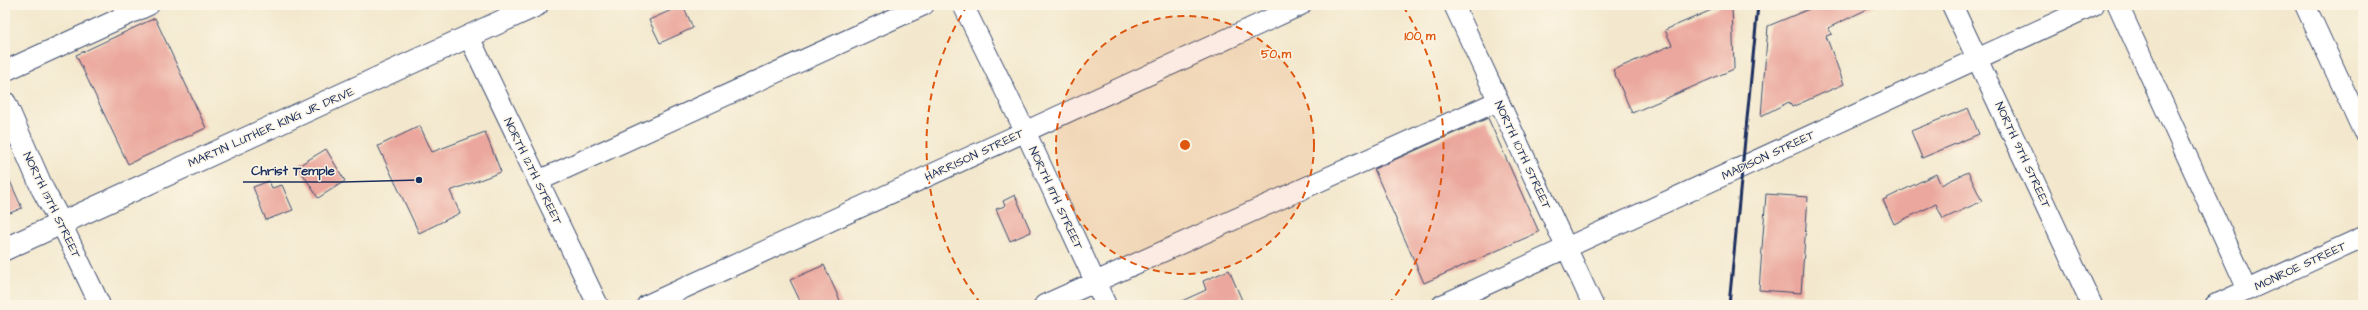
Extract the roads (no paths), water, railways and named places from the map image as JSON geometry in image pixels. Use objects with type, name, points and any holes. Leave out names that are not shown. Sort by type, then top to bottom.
[{"type":"main road","name":"MARTIN LUTHER KING JR DRIVE","points":[[5,249],[469,37],[532,6]]},
{"type":"main road","name":"NORTH 13TH STREET","points":[[5,103],[43,190],[62,222]]},
{"type":"street","points":[[5,71],[149,5]]},
{"type":"street","points":[[538,181],[924,5]]},
{"type":"street","name":"NORTH 11TH STREET","points":[[963,5],[1025,132],[1106,305]]},
{"type":"street","name":"HARRISON STREET","points":[[647,305],[1300,5]]},
{"type":"street","name":"NORTH 10TH STREET","points":[[1454,5],[1593,305]]},
{"type":"street","name":"NORTH 9TH STREET","points":[[1952,5],[2092,305]]},
{"type":"street","name":"MADISON STREET","points":[[1442,305],[2094,5]]},
{"type":"street","points":[[2118,5],[2248,290]]},
{"type":"street","points":[[2305,5],[2363,131]]},
{"type":"street","name":"NORTH 12TH STREET","points":[[469,37],[598,305]]},
{"type":"street","points":[[1044,305],[1498,101]]},
{"type":"street","name":"NORTH 13TH STREET","points":[[62,222],[100,305]]},
{"type":"street","name":"MONROE STREET","points":[[2215,305],[2363,237]]},
{"type":"railway","points":[[1729,305],[1758,5]]},
{"type":"place","name":"Christ Temple","points":[[419,180]]}]
